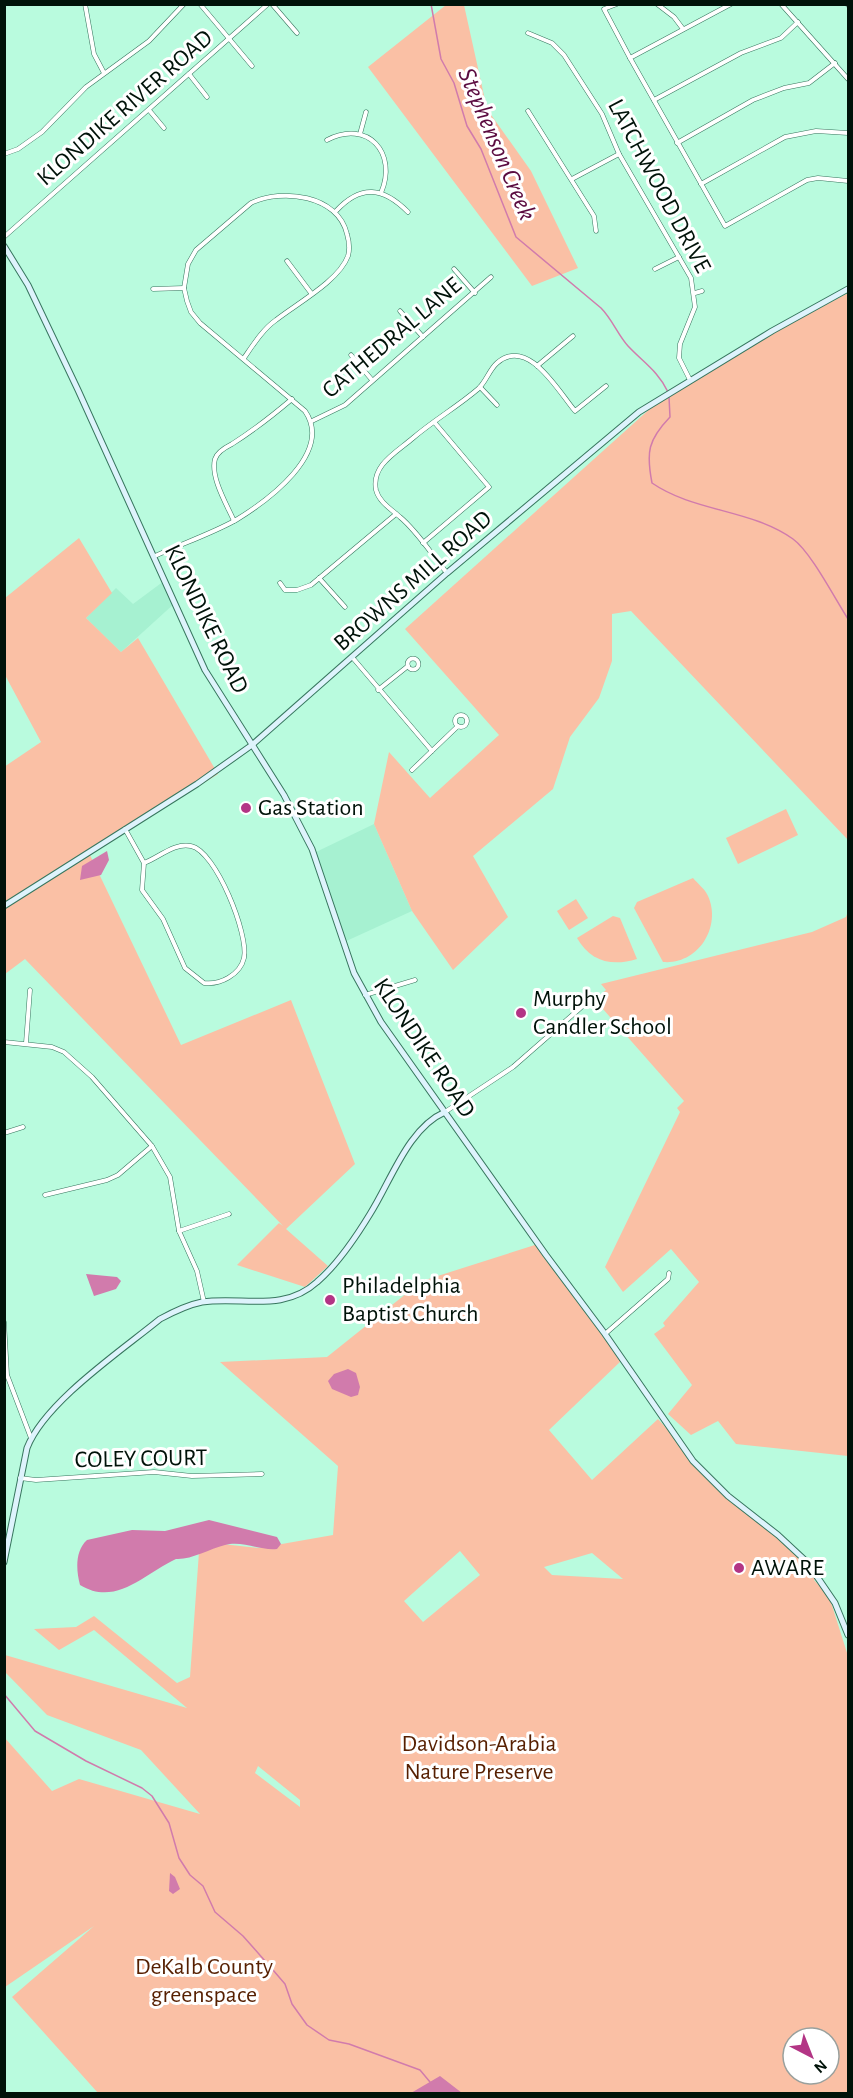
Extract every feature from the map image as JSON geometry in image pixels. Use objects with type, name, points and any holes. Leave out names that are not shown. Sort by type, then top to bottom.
[{"type":"main road","name":"KLONDIKE ROAD","points":[[4,246],[28,285],[155,556],[205,670],[252,745],[312,849],[354,973],[364,995],[693,1461],[728,1496],[789,1545],[822,1580],[835,1602],[849,1635]]},
{"type":"main road","name":"BROWNS MILL ROAD","points":[[4,906],[252,745],[447,573],[587,453],[639,412],[690,380],[849,289]]},
{"type":"main road","points":[[4,1562],[20,1478],[31,1438],[56,1407],[160,1319],[174,1311],[204,1302],[278,1301],[310,1288],[330,1269],[370,1215],[410,1145],[425,1126],[445,1112]]},
{"type":"street","points":[[86,4],[94,54],[104,73]]},
{"type":"street","points":[[4,154],[18,149],[42,132],[81,92],[148,41],[184,4]]},
{"type":"street","points":[[200,4],[252,66]]},
{"type":"street","points":[[270,4],[297,33]]},
{"type":"street","name":"KLONDIKE RIVER ROAD","points":[[4,237],[270,4]]},
{"type":"street","points":[[617,4],[602,8],[725,226],[726,232]]},
{"type":"street","points":[[657,4],[670,13],[683,29]]},
{"type":"street","points":[[630,58],[731,4]]},
{"type":"street","points":[[781,4],[849,79]]},
{"type":"street","points":[[654,100],[741,53],[781,38],[798,22]]},
{"type":"street","name":"LATCHWOOD DRIVE","points":[[528,33],[552,44],[564,55],[602,114],[619,154],[691,278],[695,293],[695,308],[680,344],[679,358],[690,380]]},
{"type":"street","points":[[677,143],[753,100],[784,88],[808,83],[835,63]]},
{"type":"street","points":[[189,74],[207,97]]},
{"type":"street","points":[[149,110],[164,128]]},
{"type":"street","points":[[528,111],[594,216],[596,231]]},
{"type":"street","points":[[360,134],[366,112]]},
{"type":"street","points":[[701,184],[786,137],[816,131],[849,133]]},
{"type":"street","points":[[327,140],[337,135],[360,134],[372,140],[386,159],[388,171],[381,193]]},
{"type":"street","points":[[572,179],[619,154]]},
{"type":"street","points":[[725,226],[807,180],[818,178],[849,181]]},
{"type":"street","points":[[336,211],[353,196],[381,193],[394,198],[408,212]]},
{"type":"street","points":[[155,556],[234,521],[297,471],[309,452],[312,421],[292,399],[205,328],[191,312],[184,288],[188,264],[196,250],[260,198],[268,196],[309,199],[336,211],[345,227],[349,244],[348,256],[335,274],[275,320],[244,358]]},
{"type":"street","points":[[655,269],[680,256]]},
{"type":"street","points":[[287,261],[311,293]]},
{"type":"street","points":[[454,269],[475,293]]},
{"type":"street","name":"CATHEDRAL LANE","points":[[312,421],[340,408],[491,277]]},
{"type":"street","points":[[153,289],[184,288]]},
{"type":"street","points":[[695,293],[702,291]]},
{"type":"street","points":[[400,311],[423,337]]},
{"type":"street","points":[[537,366],[573,336]]},
{"type":"street","points":[[519,355],[520,348]]},
{"type":"street","points":[[351,355],[372,380]]},
{"type":"street","points":[[447,573],[377,493],[377,471],[427,426],[435,423],[480,387],[497,363],[510,356],[519,355],[537,366],[575,411],[606,386]]},
{"type":"street","points":[[480,387],[497,405]]},
{"type":"street","points":[[234,521],[220,489],[215,470],[215,458],[221,450],[264,423],[292,399]]},
{"type":"street","points":[[423,543],[489,487],[435,423]]},
{"type":"street","points":[[280,583],[285,590],[307,588],[396,514]]},
{"type":"street","points":[[320,578],[345,608]]},
{"type":"street","points":[[352,657],[432,751]]},
{"type":"street","points":[[378,690],[408,666]]},
{"type":"street","points":[[412,770],[458,726]]},
{"type":"street","points":[[125,828],[144,863],[142,890],[162,919],[185,968],[204,983],[219,982],[232,975],[240,966],[244,951],[224,885],[207,856],[197,845],[190,845],[176,847],[144,863]]},
{"type":"street","points":[[364,995],[415,980]]},
{"type":"street","points":[[26,1043],[30,990]]},
{"type":"street","points":[[445,1112],[513,1067],[593,997]]},
{"type":"street","points":[[4,1042],[52,1047],[76,1060],[152,1146],[170,1177],[179,1231],[197,1271],[204,1302]]},
{"type":"street","points":[[4,1133],[23,1127]]},
{"type":"street","points":[[45,1195],[107,1180],[118,1175],[152,1146]]},
{"type":"street","points":[[179,1231],[229,1214]]},
{"type":"street","points":[[605,1334],[668,1279],[669,1273]]},
{"type":"street","points":[[4,1322],[7,1375],[31,1438]]},
{"type":"street","name":"COLEY COURT","points":[[20,1478],[36,1480],[154,1472],[192,1476],[262,1474]]},
{"type":"shaded area","points":[[164,581],[176,602],[121,652],[86,618],[116,588],[133,604]]},
{"type":"shaded area","points":[[374,824],[412,911],[342,943],[328,903],[316,852]]},
{"type":"shaded area","points":[[107,851],[109,860],[101,875],[80,880],[82,866]]},
{"type":"shaded area","points":[[86,1274],[117,1277],[121,1281],[116,1289],[94,1296]]},
{"type":"shaded area","points":[[348,1369],[356,1373],[360,1387],[358,1395],[351,1397],[332,1389],[328,1381],[334,1374]]},
{"type":"shaded area","points":[[209,1520],[277,1537],[281,1544],[277,1549],[238,1544],[225,1545],[194,1556],[176,1559],[130,1586],[118,1590],[93,1591],[80,1585],[78,1555],[87,1540],[132,1530],[165,1531]]},
{"type":"shaded area","points":[[170,1873],[175,1877],[180,1889],[173,1894],[169,1891]]},
{"type":"shaded area","points":[[440,2076],[462,2093],[411,2093]]},
{"type":"green space","points":[[446,5],[464,5],[487,109],[531,171],[578,268],[532,286],[368,67]]},
{"type":"green space","points":[[848,293],[848,840],[631,611],[612,614],[612,661],[599,698],[570,737],[553,789],[473,856],[508,917],[453,970],[412,911],[374,824],[389,752],[430,798],[499,735],[405,629],[663,397],[754,343]]},
{"type":"green space","points":[[79,538],[112,593],[86,618],[121,652],[138,638],[218,774],[90,855],[181,1045],[291,1000],[355,1164],[286,1229],[328,1266],[305,1287],[237,1265],[279,1223],[283,1226],[25,959],[5,974],[4,767],[41,742],[5,675],[5,598]]},
{"type":"green space","points":[[786,809],[798,835],[738,864],[726,838]]},
{"type":"green space","points":[[693,878],[708,896],[712,908],[709,931],[704,942],[696,951],[676,961],[663,962],[634,908],[637,902]]},
{"type":"green space","points":[[576,899],[588,918],[569,930],[557,911]]},
{"type":"green space","points":[[848,911],[848,1456],[736,1444],[718,1421],[691,1435],[668,1414],[692,1385],[654,1334],[665,1326],[663,1323],[699,1282],[671,1249],[623,1292],[605,1267],[680,1112],[677,1108],[684,1101],[595,1000],[606,990],[601,984],[812,932],[846,917]]},
{"type":"green space","points":[[613,916],[620,918],[637,959],[618,962],[602,960],[588,952],[577,938]]},
{"type":"green space","points":[[538,1244],[621,1361],[549,1430],[592,1480],[658,1419],[724,1492],[783,1538],[818,1579],[814,1580],[829,1596],[848,1656],[848,2093],[98,2093],[12,1997],[94,1926],[5,1987],[4,1737],[52,1791],[79,1779],[200,1814],[141,1750],[47,1715],[5,1672],[5,1655],[187,1708],[94,1630],[59,1650],[34,1629],[76,1627],[94,1616],[177,1683],[190,1677],[199,1552],[222,1544],[259,1548],[333,1535],[338,1466],[220,1362],[327,1357],[422,1281]],"holes":[[[460,1551],[480,1575],[423,1622],[404,1601]],[[592,1553],[623,1579],[552,1575],[544,1567]],[[258,1766],[300,1800],[300,1807],[255,1773]]]},
{"type":"waterway","name":"Stephenson Creek","points":[[431,4],[441,59],[454,83],[467,126],[481,149],[516,237],[601,308],[624,342],[655,373],[668,392]]},
{"type":"waterway","name":"Stephenson Creek","points":[[669,397],[670,417],[657,433],[650,447],[649,463],[652,483],[668,493],[759,522],[793,539],[815,565],[848,619]]},
{"type":"waterway","points":[[4,1694],[35,1731],[86,1761],[142,1788],[152,1796],[169,1823],[179,1858],[190,1875],[203,1886],[215,1912],[243,1936],[285,1984],[292,2004],[307,2025],[329,2040],[349,2044],[420,2070],[430,2082]]},
{"type":"place","name":"Gas Station","points":[[246,808]]},
{"type":"place","name":"Murphy Candler School","points":[[521,1013]]},
{"type":"place","name":"Philadelphia Baptist Church","points":[[330,1300]]},
{"type":"place","name":"AWARE","points":[[739,1568]]},
{"type":"park label","name":"Davidson-Arabia Nature Preserve","points":[[479,1758]]},
{"type":"park label","name":"DeKalb County greenspace","points":[[204,1981]]}]
